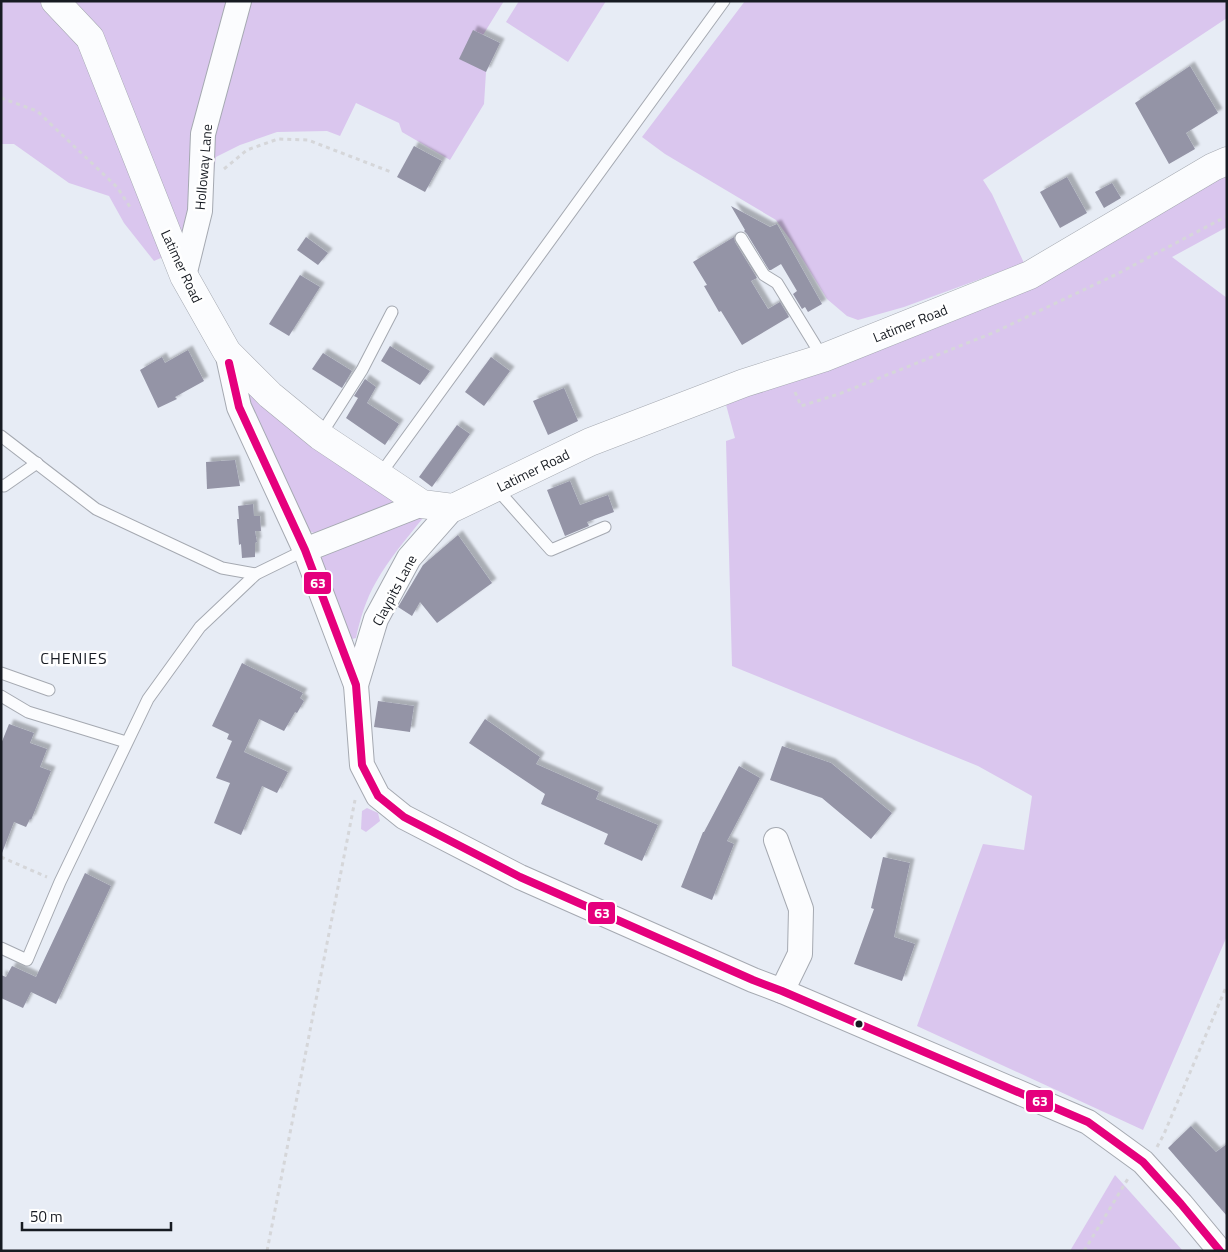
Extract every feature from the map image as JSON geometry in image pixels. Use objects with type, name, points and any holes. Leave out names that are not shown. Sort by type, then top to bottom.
[{"type":"street","name":"Latimer Road","points":[[55,1],[90,38],[184,276],[226,352],[270,395],[320,436],[422,504],[453,508],[590,442],[744,383],[823,358],[1030,274],[1213,167],[1227,161]]},
{"type":"street","name":"Holloway Lane","points":[[184,276],[200,211],[203,134],[239,1]]},
{"type":"street","name":"Claypits Lane","points":[[226,352],[239,407],[305,550],[356,685],[362,765],[378,796],[404,817],[520,877],[753,980],[1088,1122],[1143,1162],[1220,1251]]},
{"type":"street","points":[[305,550],[422,504]]},
{"type":"street","name":"Claypits Lane","points":[[356,685],[376,619],[409,558],[453,508]]},
{"type":"street","points":[[776,840],[801,909],[800,954],[782,991]]},
{"type":"lane","points":[[379,476],[724,1]]},
{"type":"lane","points":[[740,238],[764,276],[777,283],[823,358]]},
{"type":"lane","points":[[320,436],[362,370],[392,312]]},
{"type":"lane","points":[[1,436],[96,509],[222,568],[256,574]]},
{"type":"lane","points":[[1,485],[4,486],[37,463]]},
{"type":"lane","points":[[496,487],[551,550],[605,527]]},
{"type":"lane","points":[[1,948],[28,960],[60,882],[148,699],[200,626],[256,574],[305,550]]},
{"type":"lane","points":[[1,673],[49,690]]},
{"type":"lane","points":[[1,696],[28,712],[126,742]]},
{"type":"path","points":[[1,98],[37,111],[117,187],[132,211]]},
{"type":"path","points":[[219,177],[224,168],[247,150],[278,139],[308,140],[391,172]]},
{"type":"path","points":[[787,369],[801,406],[839,394],[995,332],[1119,272],[1227,216]]},
{"type":"path","points":[[267,1251],[362,765]]},
{"type":"path","points":[[1,857],[60,882]]},
{"type":"path","points":[[1155,1150],[1164,1134],[1227,985]]},
{"type":"path","points":[[1084,1251],[1132,1172]]},
{"type":"shaded area","points":[[1,1],[50,1],[88,40],[172,253],[154,261],[124,223],[109,196],[69,183],[14,144],[1,144]]},
{"type":"shaded area","points":[[61,1],[504,1],[483,35],[473,30],[486,72],[484,104],[450,160],[402,132],[399,123],[356,103],[340,136],[327,131],[277,132],[240,145],[216,157],[207,225],[177,245]]},
{"type":"shaded area","points":[[519,1],[606,1],[568,62],[506,22]]},
{"type":"shaded area","points":[[745,1],[1227,1],[1227,18],[983,180],[992,194],[1024,263],[904,307],[858,320],[847,316],[827,299],[792,242],[776,220],[665,154],[642,137]]},
{"type":"shaded area","points":[[1227,174],[1227,227],[1172,257],[1227,298],[1227,936],[1143,1130],[917,1026],[983,844],[1024,850],[1032,796],[978,766],[732,666],[726,441],[735,438],[725,401]]},
{"type":"shaded area","points":[[245,388],[391,494],[396,504],[321,536],[307,530],[261,436]]},
{"type":"shaded area","points":[[421,516],[423,518],[392,557],[376,582],[364,609],[356,638],[352,639],[321,561],[324,551]]},
{"type":"shaded area","points":[[367,808],[378,813],[380,821],[366,832],[361,829],[362,811]]},
{"type":"shaded area","points":[[1115,1175],[1183,1251],[1070,1251]]},
{"type":"building","points":[[473,30],[500,43],[486,72],[459,59]]},
{"type":"building","points":[[1190,66],[1218,113],[1186,133],[1195,149],[1169,164],[1135,103]]},
{"type":"building","points":[[414,146],[442,161],[425,192],[397,177]]},
{"type":"building","points":[[1067,177],[1087,213],[1060,228],[1040,192]]},
{"type":"building","points":[[1112,183],[1121,198],[1104,208],[1095,192]]},
{"type":"building","points":[[731,206],[770,227],[777,224],[822,304],[808,312],[805,307],[802,309],[793,294],[797,291],[781,264],[769,270],[744,231]]},
{"type":"building","points":[[306,237],[328,253],[318,265],[297,250]]},
{"type":"building","points":[[734,237],[735,242],[757,278],[751,281],[768,309],[780,302],[789,317],[742,345],[721,311],[719,312],[704,286],[707,285],[693,262]]},
{"type":"building","points":[[300,275],[320,287],[289,336],[269,324]]},
{"type":"building","points":[[390,346],[430,371],[420,385],[381,361]]},
{"type":"building","points":[[188,350],[204,381],[175,397],[177,399],[158,408],[140,370],[162,357],[165,363]]},
{"type":"building","points":[[323,353],[352,371],[342,388],[312,369]]},
{"type":"building","points":[[491,357],[510,371],[484,406],[465,392]]},
{"type":"building","points":[[365,379],[376,387],[367,403],[399,424],[385,445],[346,418],[358,398],[354,396]]},
{"type":"building","points":[[564,388],[578,421],[548,435],[533,401]]},
{"type":"building","points":[[457,425],[470,434],[432,487],[419,477]]},
{"type":"building","points":[[235,460],[240,486],[207,489],[206,462]]},
{"type":"building","points":[[570,481],[580,505],[608,495],[614,512],[587,522],[589,526],[565,536],[547,490]]},
{"type":"building","points":[[253,504],[254,516],[260,516],[261,531],[255,531],[257,542],[255,543],[255,557],[242,558],[237,519],[239,519],[238,506]]},
{"type":"building","points":[[458,535],[492,583],[437,623],[420,602],[412,616],[398,607],[423,565]]},
{"type":"building","points":[[242,663],[303,693],[300,698],[304,701],[284,731],[259,719],[244,752],[288,772],[277,793],[262,786],[241,835],[214,823],[230,783],[216,778],[232,741],[227,739],[229,734],[212,726]]},
{"type":"building","points":[[378,701],[414,706],[410,732],[374,727]]},
{"type":"building","points":[[485,719],[540,757],[536,764],[599,792],[596,799],[658,825],[642,861],[604,844],[608,834],[541,804],[545,794],[469,743]]},
{"type":"building","points":[[9,724],[34,733],[30,743],[47,749],[40,767],[51,771],[31,820],[26,827],[14,822],[1,853],[1,744]]},
{"type":"building","points":[[782,746],[831,763],[892,813],[871,839],[822,798],[770,780]]},
{"type":"building","points":[[739,766],[760,778],[727,841],[734,844],[712,900],[681,887],[703,832]]},
{"type":"building","points":[[883,857],[910,863],[894,937],[915,944],[902,981],[854,964],[874,909],[871,908]]},
{"type":"building","points":[[85,873],[111,886],[56,1004],[31,992],[23,1008],[1,998],[1,975],[6,977],[12,966],[36,977]]},
{"type":"building","points":[[1191,1126],[1216,1152],[1227,1144],[1227,1216],[1168,1148]]},
{"type":"transit line","name":"63","points":[[229,363],[239,407],[305,550],[356,685],[362,765],[378,796],[404,817],[520,877],[753,980],[1088,1122],[1143,1162],[1220,1251]]},
{"type":"district","name":"CHENIES","points":[[74,658]]}]
